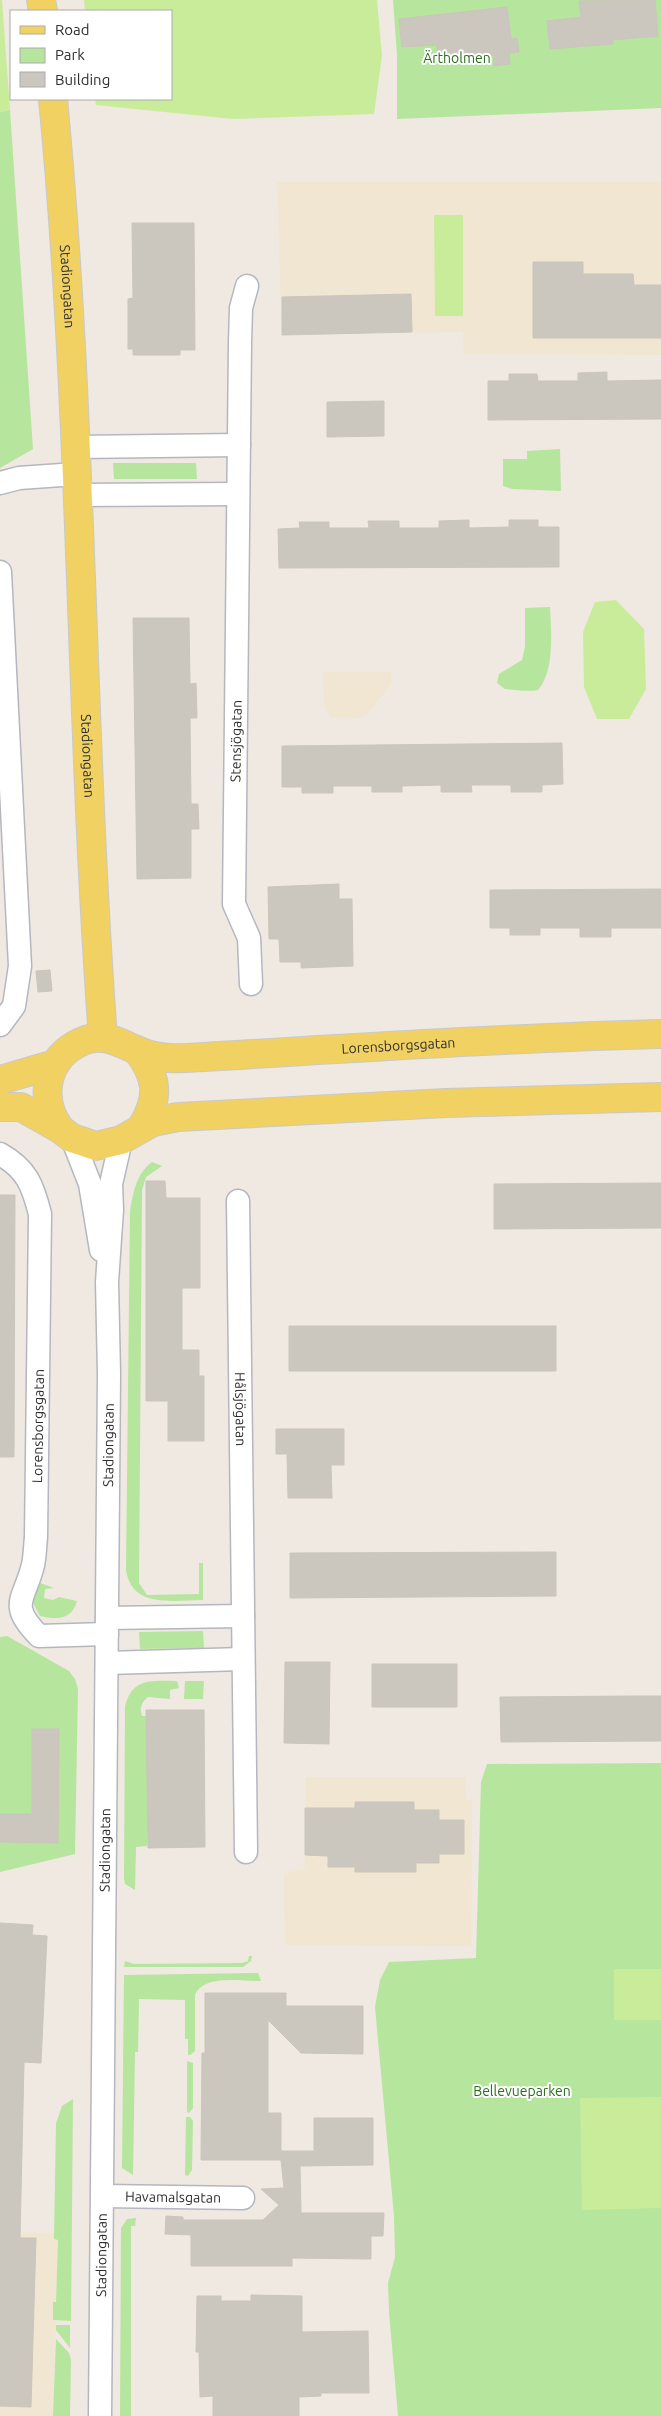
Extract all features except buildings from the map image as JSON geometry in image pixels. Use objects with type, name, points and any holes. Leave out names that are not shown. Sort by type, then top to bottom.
[{"type":"main road","name":"Stadiongatan","points":[[53,100],[62,220],[76,472],[87,750],[103,1038]]},
{"type":"main road","name":"Lorensborgsgatan","points":[[66,1134],[52,1118],[46,1090],[49,1077],[55,1064],[70,1048],[93,1038],[118,1040],[152,1056],[187,1058],[403,1044],[661,1034]]},
{"type":"main road","points":[[131,1134],[149,1114],[154,1100],[154,1082],[149,1066],[137,1050]]},
{"type":"main road","name":"Lorensborgsgatan","points":[[0,1080],[55,1064]]},
{"type":"main road","points":[[0,1107],[21,1107],[66,1134],[96,1146],[178,1116],[446,1103],[661,1097]]},
{"type":"street","name":"Stensjögatan","points":[[247,286],[241,308],[234,904],[249,938],[251,984]]},
{"type":"street","points":[[0,483],[19,478],[76,472],[239,445]]},
{"type":"street","points":[[76,472],[238,494]]},
{"type":"street","points":[[0,572],[20,966],[14,1006],[0,1025]]},
{"type":"street","name":"Stadiongatan","points":[[66,1134],[90,1184],[107,1282]]},
{"type":"street","name":"Stadiongatan","points":[[100,2416],[109,1374],[107,1282],[112,1210],[111,1184],[131,1134]]},
{"type":"street","name":"Lorensborgsgatan","points":[[0,1154],[26,1174],[35,1192],[40,1214],[36,1537],[33,1566],[20,1604],[23,1616],[39,1636],[107,1626]]},
{"type":"street","name":"Hålsjögatan","points":[[238,1201],[246,1852]]},
{"type":"street","points":[[107,1626],[243,1616]]},
{"type":"street","points":[[107,1663],[244,1659]]},
{"type":"street","name":"Havamalsgatan","points":[[103,2196],[243,2198]]},
{"type":"shaded area","points":[[277,182],[661,182],[661,355],[464,354],[463,332],[282,335]]},
{"type":"shaded area","points":[[323,672],[391,672],[391,684],[362,718],[330,717],[324,707]]},
{"type":"shaded area","points":[[306,1777],[466,1777],[466,1799],[472,1800],[471,1946],[285,1945],[284,1874],[305,1868]]},
{"type":"shaded area","points":[[0,2232],[58,2233],[53,2416],[0,2416]]},
{"type":"green space","points":[[0,0],[2,0],[10,110],[0,112]]},
{"type":"green space","points":[[84,0],[377,0],[382,55],[374,114],[233,119],[96,105],[95,100],[172,100],[172,10],[85,10]]},
{"type":"green space","name":"Ärtholmen","points":[[393,0],[661,0],[661,108],[397,119],[397,55]]},
{"type":"green space","points":[[10,110],[33,449],[0,468],[0,112]]},
{"type":"green space","points":[[434,215],[463,215],[463,316],[435,316]]},
{"type":"green space","points":[[560,449],[561,491],[512,489],[503,486],[503,459],[527,459],[527,451]]},
{"type":"green space","points":[[113,463],[196,463],[197,479],[114,479]]},
{"type":"green space","points":[[616,600],[644,629],[646,689],[629,719],[597,719],[584,687],[583,632],[595,602]]},
{"type":"green space","points":[[550,607],[550,662],[543,682],[538,690],[505,689],[497,683],[499,674],[522,660],[525,647],[525,608]]},
{"type":"green space","points":[[152,1162],[162,1166],[146,1177],[142,1190],[139,1583],[147,1595],[199,1594],[199,1563],[203,1563],[203,1600],[167,1601],[145,1597],[136,1591],[130,1582],[126,1570],[130,1212],[134,1191],[139,1178]]},
{"type":"green space","points":[[37,1582],[54,1588],[45,1589],[44,1598],[53,1600],[59,1597],[77,1601],[75,1607],[63,1617],[40,1616],[32,1601]]},
{"type":"green space","points":[[203,1631],[204,1648],[140,1649],[139,1632]]},
{"type":"green space","points":[[7,1636],[69,1671],[75,1679],[78,1689],[75,1854],[0,1872],[0,1637]]},
{"type":"green space","points":[[151,1681],[177,1681],[179,1688],[170,1690],[170,1699],[148,1697],[141,1707],[142,1716],[150,1716],[147,1846],[136,1847],[135,1890],[125,1884],[124,1879],[125,1707],[128,1697],[133,1690],[144,1683]]},
{"type":"green space","points":[[185,1681],[204,1681],[203,1699],[184,1699]]},
{"type":"green space","name":"Bellevueparken","points":[[661,1763],[661,2416],[398,2416],[388,2283],[395,2257],[394,2216],[375,2007],[380,1980],[389,1962],[476,1958],[481,1782],[487,1764]]},
{"type":"green space","points":[[249,1956],[252,1956],[251,1961],[243,1967],[124,1967],[125,1961],[134,1964],[242,1963],[248,1961]]},
{"type":"green space","points":[[614,1969],[661,1969],[661,2020],[614,2020]]},
{"type":"green space","points":[[258,1973],[261,1981],[214,1981],[199,1988],[195,1995],[195,2051],[190,2055],[188,2055],[188,2039],[185,2039],[185,2000],[139,1999],[138,2052],[135,2052],[133,2175],[122,2168],[124,1975]]},
{"type":"green space","points":[[187,2061],[193,2063],[193,2108],[189,2113],[187,2112]]},
{"type":"green space","points":[[661,2097],[661,2208],[582,2210],[580,2098]]},
{"type":"green space","points":[[73,2099],[71,2321],[53,2320],[53,2302],[56,2302],[58,2240],[54,2239],[56,2123],[62,2106]]},
{"type":"green space","points":[[186,2117],[190,2117],[193,2121],[192,2170],[188,2176],[185,2175]]},
{"type":"green space","points":[[136,2218],[135,2226],[131,2226],[131,2416],[120,2416],[121,2228],[127,2219]]},
{"type":"green space","points":[[56,2325],[70,2325],[70,2348],[56,2330]]},
{"type":"green space","points":[[56,2339],[69,2353],[71,2360],[70,2416],[53,2416]]}]
